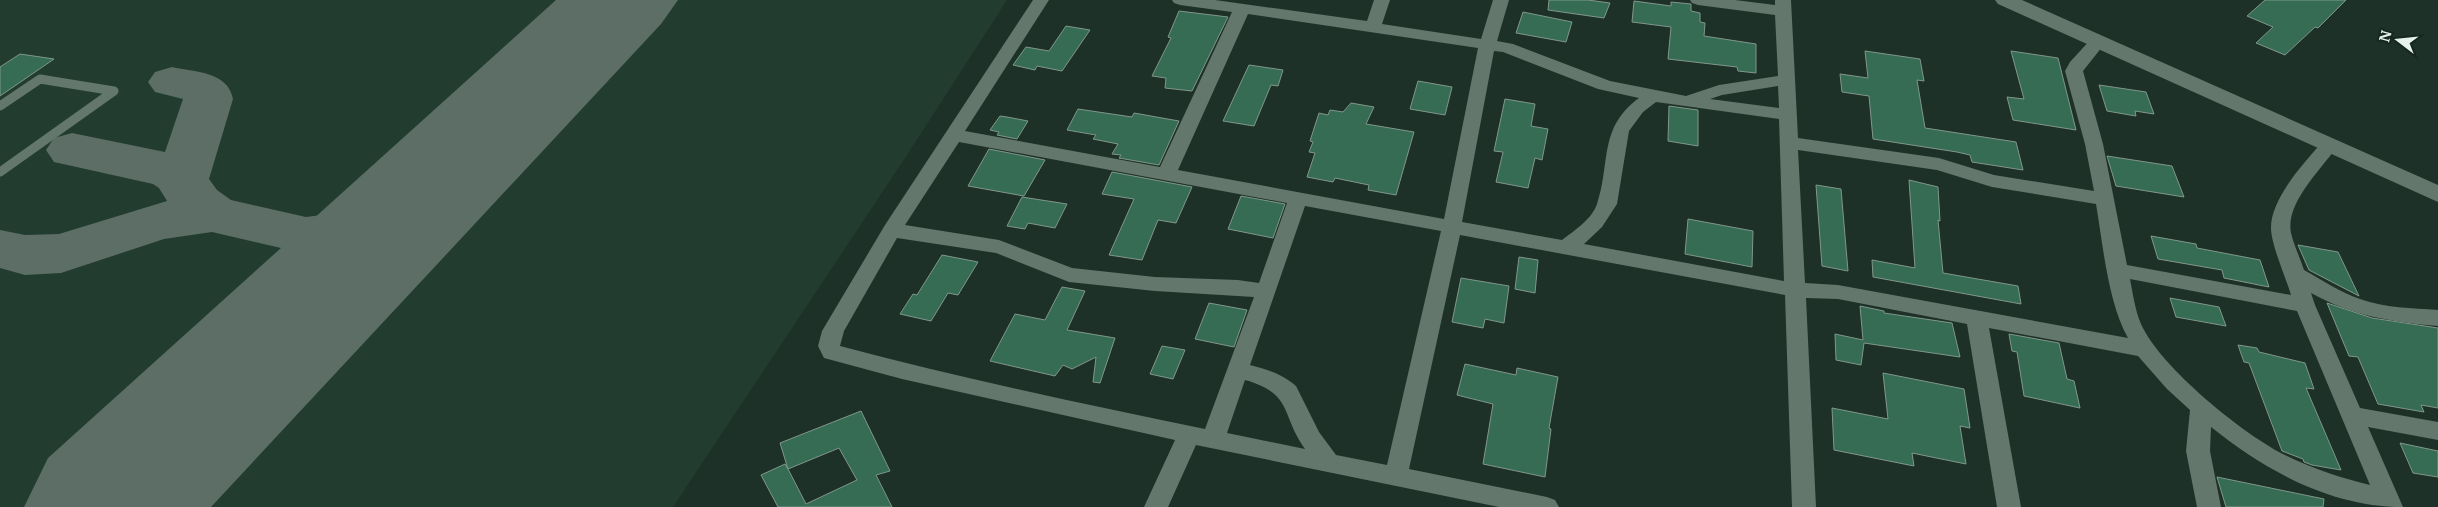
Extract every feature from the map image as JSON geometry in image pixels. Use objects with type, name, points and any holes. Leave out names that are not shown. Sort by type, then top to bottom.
[{"type":"street","points":[[1042,0],[892,230],[833,331],[829,346],[832,352],[902,371],[1189,434],[1396,476],[1493,502],[1546,507]]},
{"type":"street","points":[[1180,0],[1254,6],[1487,45],[1525,54],[1604,85],[1652,97],[1788,115]]},
{"type":"street","points":[[1373,27],[1382,0]]},
{"type":"street","points":[[1396,476],[1452,225],[1487,45],[1501,0]]},
{"type":"street","points":[[1698,0],[1783,6],[1804,507]]},
{"type":"street","points":[[2005,0],[2438,194]]},
{"type":"street","points":[[1167,173],[1254,6]]},
{"type":"street","points":[[2098,42],[2076,66],[2074,71],[2094,144],[2125,305],[2132,325],[2144,349],[2201,407],[2246,442],[2303,475],[2389,503]]},
{"type":"street","points":[[1686,102],[1719,90],[1786,80]]},
{"type":"street","points":[[1567,247],[1594,224],[1602,214],[1607,204],[1620,130],[1637,108],[1652,97]]},
{"type":"street","points":[[954,135],[1167,173],[1298,199],[1452,225],[1795,290],[1838,292],[2144,349]]},
{"type":"street","points":[[1789,143],[1939,164],[1992,181],[2104,199]]},
{"type":"street","points":[[2329,145],[2303,176],[2282,214],[2281,231],[2292,272],[2304,305],[2389,503]]},
{"type":"street","points":[[1213,439],[1298,199]]},
{"type":"street","points":[[892,230],[999,247],[1069,275],[1155,284],[1238,287],[1265,291]]},
{"type":"street","points":[[2118,270],[2304,305]]},
{"type":"street","points":[[2292,272],[2330,294],[2360,307],[2393,314],[2438,318]]},
{"type":"street","points":[[1978,319],[2009,507]]},
{"type":"street","points":[[1238,370],[1264,377],[1282,386],[1288,392],[1310,438],[1328,462]]},
{"type":"street","points":[[2201,407],[2198,451],[2209,507]]},
{"type":"street","points":[[2352,415],[2438,431]]},
{"type":"street","points":[[1156,507],[1189,434]]},
{"type":"lane","points":[[0,106],[40,79],[114,90],[0,172]]},
{"type":"shaded area","points":[[0,0],[1007,0],[907,155],[673,507],[0,507]]},
{"type":"building","points":[[1549,0],[1588,0],[1610,3],[1604,18],[1548,10]]},
{"type":"building","points":[[2265,0],[2346,0],[2318,28],[2315,27],[2285,55],[2256,43],[2273,27],[2247,16]]},
{"type":"building","points":[[1634,1],[1671,6],[1671,2],[1691,4],[1691,11],[1700,13],[1700,22],[1705,23],[1704,36],[1756,44],[1756,73],[1738,71],[1737,67],[1668,59],[1671,27],[1632,22]]},
{"type":"building","points":[[1179,11],[1228,17],[1192,91],[1165,88],[1166,78],[1152,76],[1171,38],[1168,37]]},
{"type":"building","points":[[1523,12],[1572,22],[1566,42],[1516,33]]},
{"type":"building","points":[[1066,26],[1090,30],[1062,71],[1037,66],[1035,70],[1013,65],[1026,47],[1049,51]]},
{"type":"building","points":[[1865,51],[1920,59],[1924,81],[1917,80],[1925,128],[2016,142],[2023,170],[1972,162],[1970,155],[1957,152],[1873,139],[1869,96],[1842,92],[1840,74],[1868,78]]},
{"type":"building","points":[[2011,51],[2058,58],[2076,130],[2013,120],[2007,97],[2024,99]]},
{"type":"building","points":[[20,54],[54,59],[0,96],[0,67]]},
{"type":"building","points":[[1249,65],[1283,70],[1278,86],[1271,85],[1254,126],[1223,121]]},
{"type":"building","points":[[1418,81],[1452,87],[1445,115],[1410,109]]},
{"type":"building","points":[[2099,85],[2146,92],[2154,114],[2135,111],[2136,116],[2107,111]]},
{"type":"building","points":[[1505,99],[1535,104],[1531,126],[1548,129],[1542,160],[1535,158],[1528,188],[1496,182],[1503,152],[1494,151]]},
{"type":"building","points":[[1351,103],[1374,107],[1366,124],[1414,132],[1396,195],[1368,190],[1369,185],[1335,178],[1333,182],[1307,177],[1315,153],[1309,152],[1313,142],[1310,141],[1319,113],[1328,115],[1330,110],[1343,112]]},
{"type":"building","points":[[1669,106],[1698,110],[1698,146],[1668,141]]},
{"type":"building","points":[[1078,109],[1132,117],[1134,113],[1179,121],[1159,165],[1119,158],[1121,155],[1112,154],[1118,144],[1093,139],[1096,135],[1067,130]]},
{"type":"building","points":[[1000,116],[1028,121],[1017,139],[997,135],[999,132],[990,130]]},
{"type":"building","points":[[989,149],[1045,160],[1024,196],[968,186]]},
{"type":"building","points":[[2107,156],[2172,166],[2184,197],[2116,186]]},
{"type":"building","points":[[1112,172],[1192,187],[1176,223],[1158,220],[1142,260],[1109,255],[1134,199],[1102,194]]},
{"type":"building","points":[[1909,180],[1938,187],[1940,221],[1938,220],[1943,273],[2018,286],[2021,304],[1873,277],[1872,260],[1915,268]]},
{"type":"building","points":[[1816,185],[1841,189],[1848,271],[1822,266]]},
{"type":"building","points":[[1241,196],[1285,204],[1273,238],[1228,229]]},
{"type":"building","points":[[1022,197],[1067,204],[1055,228],[1028,223],[1025,229],[1007,226]]},
{"type":"building","points":[[1688,219],[1753,231],[1752,267],[1685,254]]},
{"type":"building","points":[[2151,236],[2196,244],[2197,248],[2260,260],[2269,287],[2224,278],[2222,270],[2158,259]]},
{"type":"building","points":[[2298,245],[2338,252],[2359,296],[2309,270]]},
{"type":"building","points":[[942,255],[978,262],[958,295],[948,293],[931,321],[900,314],[913,294],[917,295]]},
{"type":"building","points":[[1519,257],[1538,260],[1535,293],[1515,289]]},
{"type":"building","points":[[1461,278],[1509,286],[1504,323],[1485,319],[1483,328],[1452,322]]},
{"type":"building","points":[[1062,287],[1085,291],[1067,330],[1115,338],[1100,383],[1093,382],[1096,357],[1072,369],[1063,365],[1055,376],[990,361],[1015,314],[1045,320]]},
{"type":"building","points":[[2170,298],[2219,307],[2226,326],[2176,317]]},
{"type":"building","points":[[1209,303],[1247,310],[1234,347],[1195,339]]},
{"type":"building","points":[[2327,303],[2372,318],[2438,328],[2438,408],[2421,405],[2424,412],[2378,404],[2358,357],[2349,356]]},
{"type":"building","points":[[1860,306],[1884,311],[1884,313],[1952,323],[1960,357],[1864,343],[1861,365],[1836,360],[1835,334],[1863,340]]},
{"type":"building","points":[[2009,334],[2059,343],[2067,379],[2074,381],[2080,408],[2024,396],[2017,352],[2012,351]]},
{"type":"building","points":[[2238,345],[2257,348],[2259,352],[2305,363],[2314,389],[2306,388],[2341,470],[2312,465],[2304,462],[2303,459],[2282,451],[2249,363],[2244,362]]},
{"type":"building","points":[[1162,346],[1185,350],[1173,379],[1150,374]]},
{"type":"building","points":[[1465,364],[1516,375],[1517,368],[1558,377],[1549,428],[1551,429],[1545,477],[1483,464],[1493,404],[1457,395]]},
{"type":"building","points":[[1883,373],[1964,389],[1970,428],[1960,426],[1966,464],[1912,453],[1914,466],[1834,450],[1832,408],[1888,419]]},
{"type":"building","points":[[861,411],[890,471],[876,475],[892,507],[778,507],[761,475],[785,464],[788,469],[780,443]],"holes":[[[839,448],[857,480],[806,504],[788,469]]]},
{"type":"building","points":[[2400,443],[2438,451],[2438,477],[2413,473]]},
{"type":"building","points":[[2217,477],[2324,499],[2323,507],[2226,507]]},
{"type":"taxiway","points":[[172,82],[202,88],[207,92],[208,99],[182,179]]},
{"type":"taxiway","points":[[72,150],[170,170],[182,179]]},
{"type":"taxiway","points":[[182,179],[190,195],[197,203],[212,213],[225,218],[282,229],[317,242],[328,253],[332,266],[330,277],[322,295]]},
{"type":"taxiway","points":[[307,236],[360,229],[391,217],[422,197]]},
{"type":"taxiway","points":[[0,249],[25,255],[61,253],[159,221],[213,214]]},
{"type":"runway","points":[[107,507],[622,0]]}]
